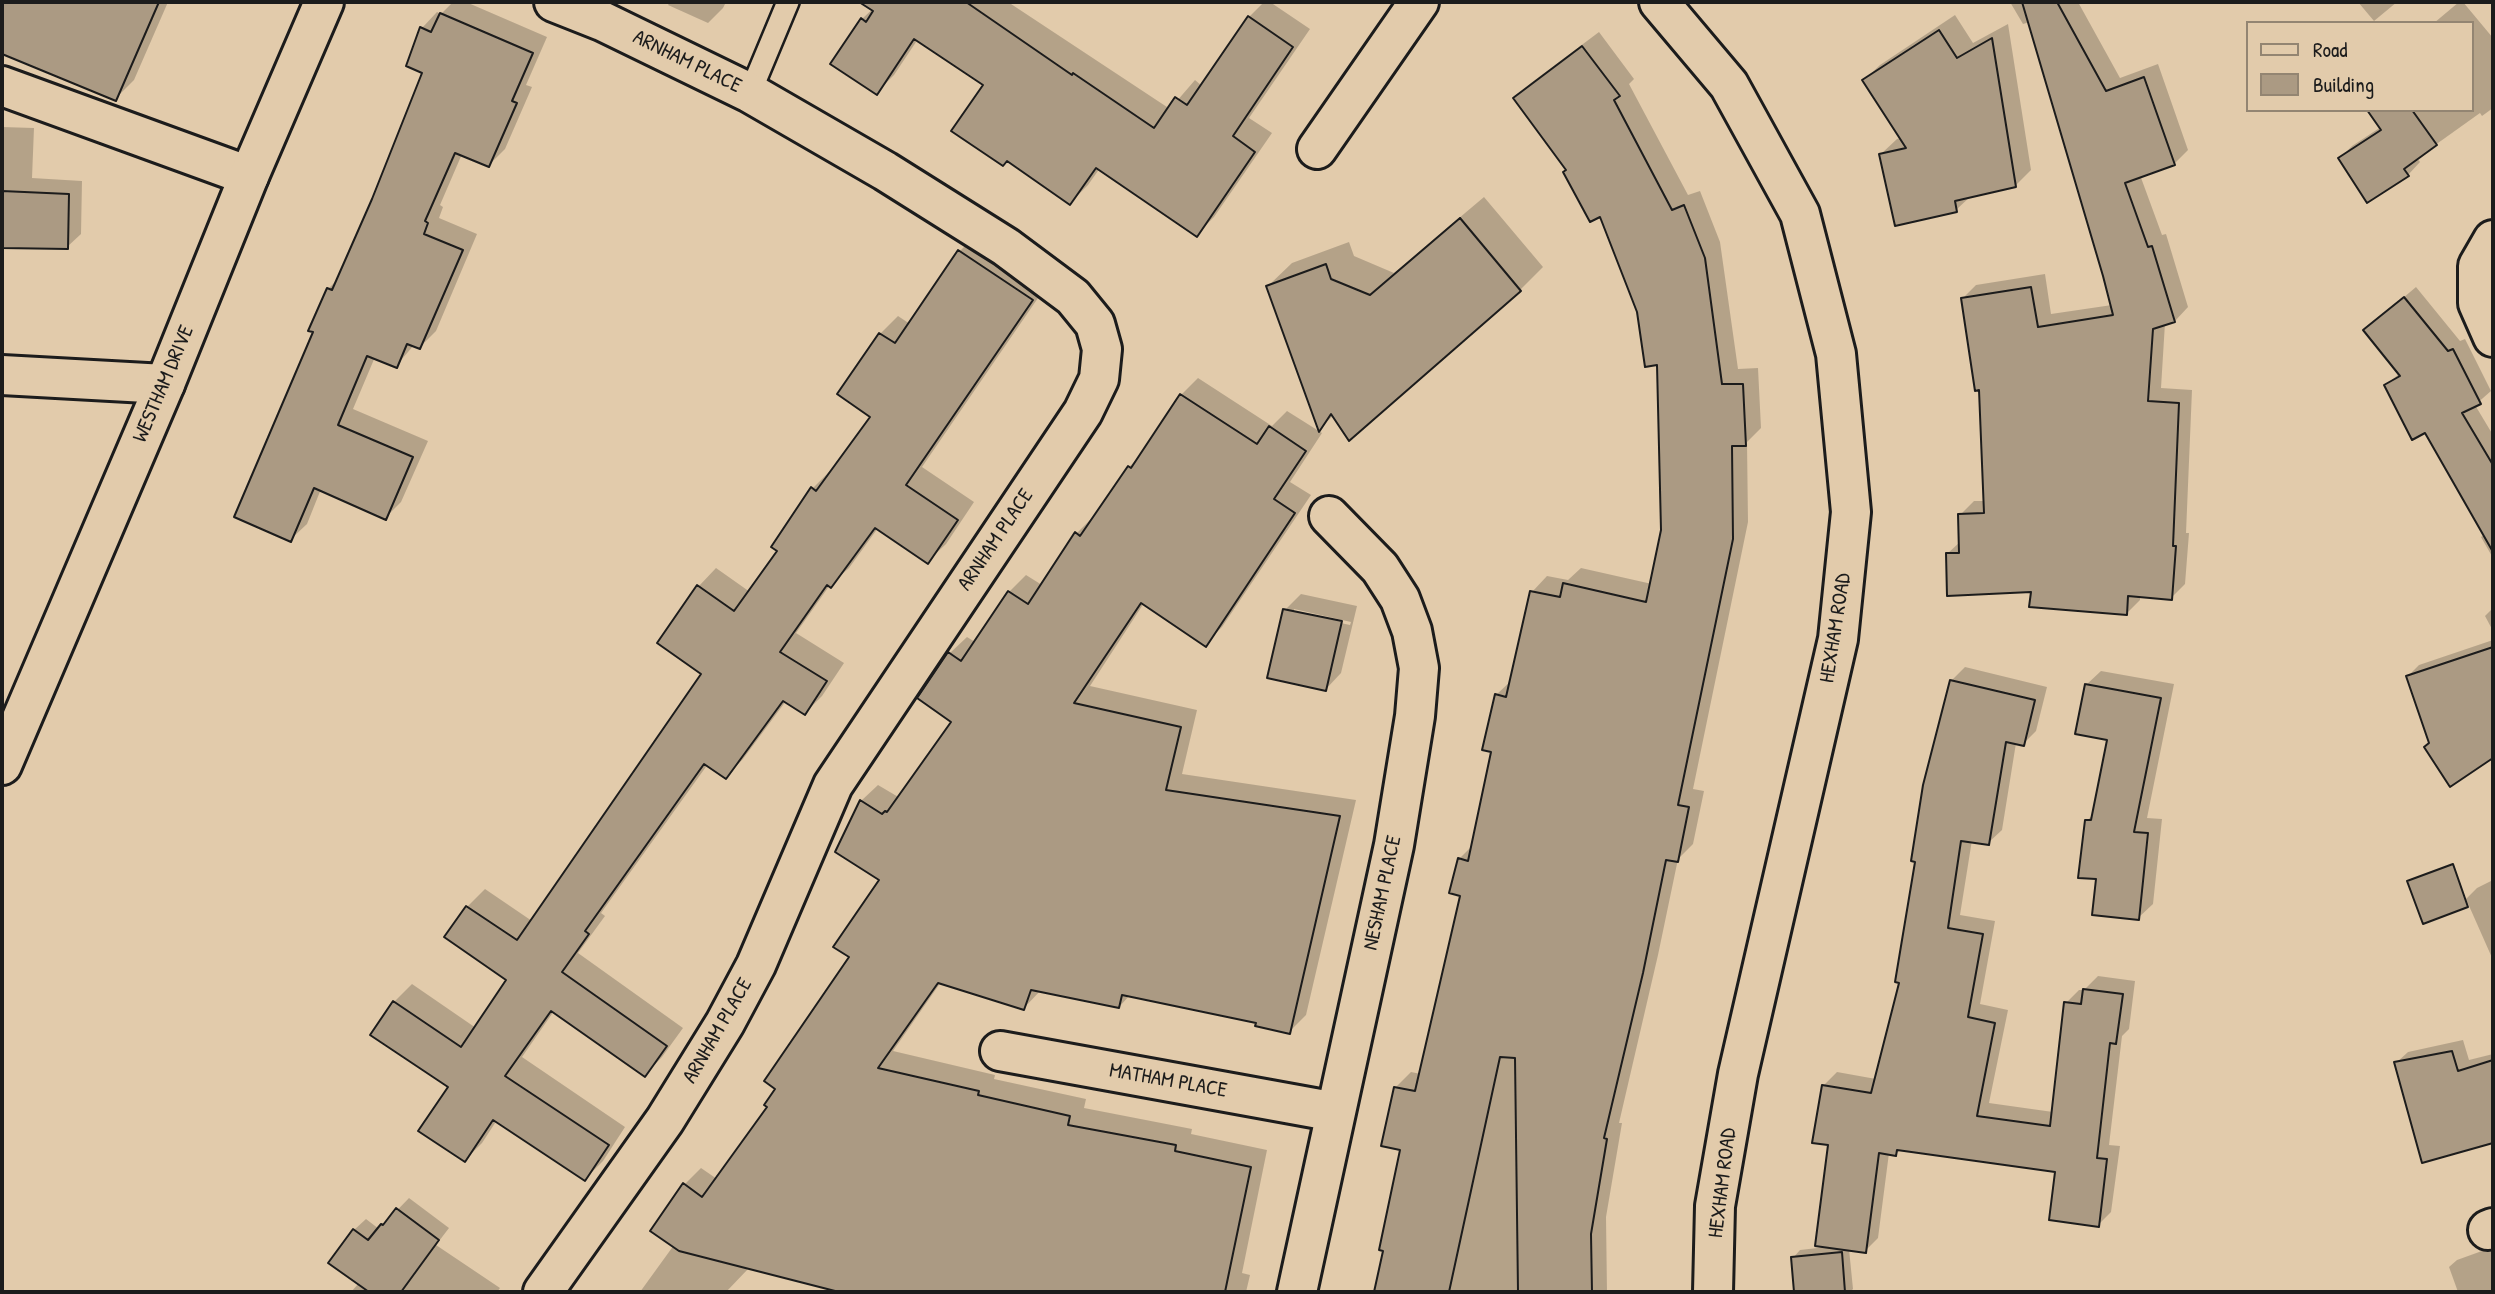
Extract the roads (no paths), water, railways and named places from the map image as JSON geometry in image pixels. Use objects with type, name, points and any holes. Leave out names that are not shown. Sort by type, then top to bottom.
[{"type":"street","name":"WESTHAM DRIVE","points":[[2,765],[324,2]]},
{"type":"street","name":"ARNHAM PLACE","points":[[543,1292],[665,1119],[725,1023],[756,965],[833,785],[1083,412],[1099,379],[1102,349],[1095,324],[1073,297],[1006,247],[885,171],[750,93],[602,21],[554,2]]},
{"type":"street","points":[[1317,149],[1419,2]]},
{"type":"street","name":"HEXHAM ROAD","points":[[1659,2],[1729,85],[1800,214],[1836,354],[1851,512],[1838,639],[1738,1074],[1715,1206],[1713,1292]]},
{"type":"street","points":[[2,86],[249,176]]},
{"type":"street","points":[[2493,240],[2478,266],[2478,303],[2493,337]]},
{"type":"street","points":[[2,375],[164,384]]},
{"type":"street","name":"NESHAM PLACE","points":[[1297,1292],[1394,845],[1415,716],[1419,668],[1412,631],[1399,599],[1380,568],[1329,516]]},
{"type":"street","name":"MATHAM PLACE","points":[[1000,1051],[1336,1112]]},
{"type":"lane","points":[[750,93],[789,2]]}]
